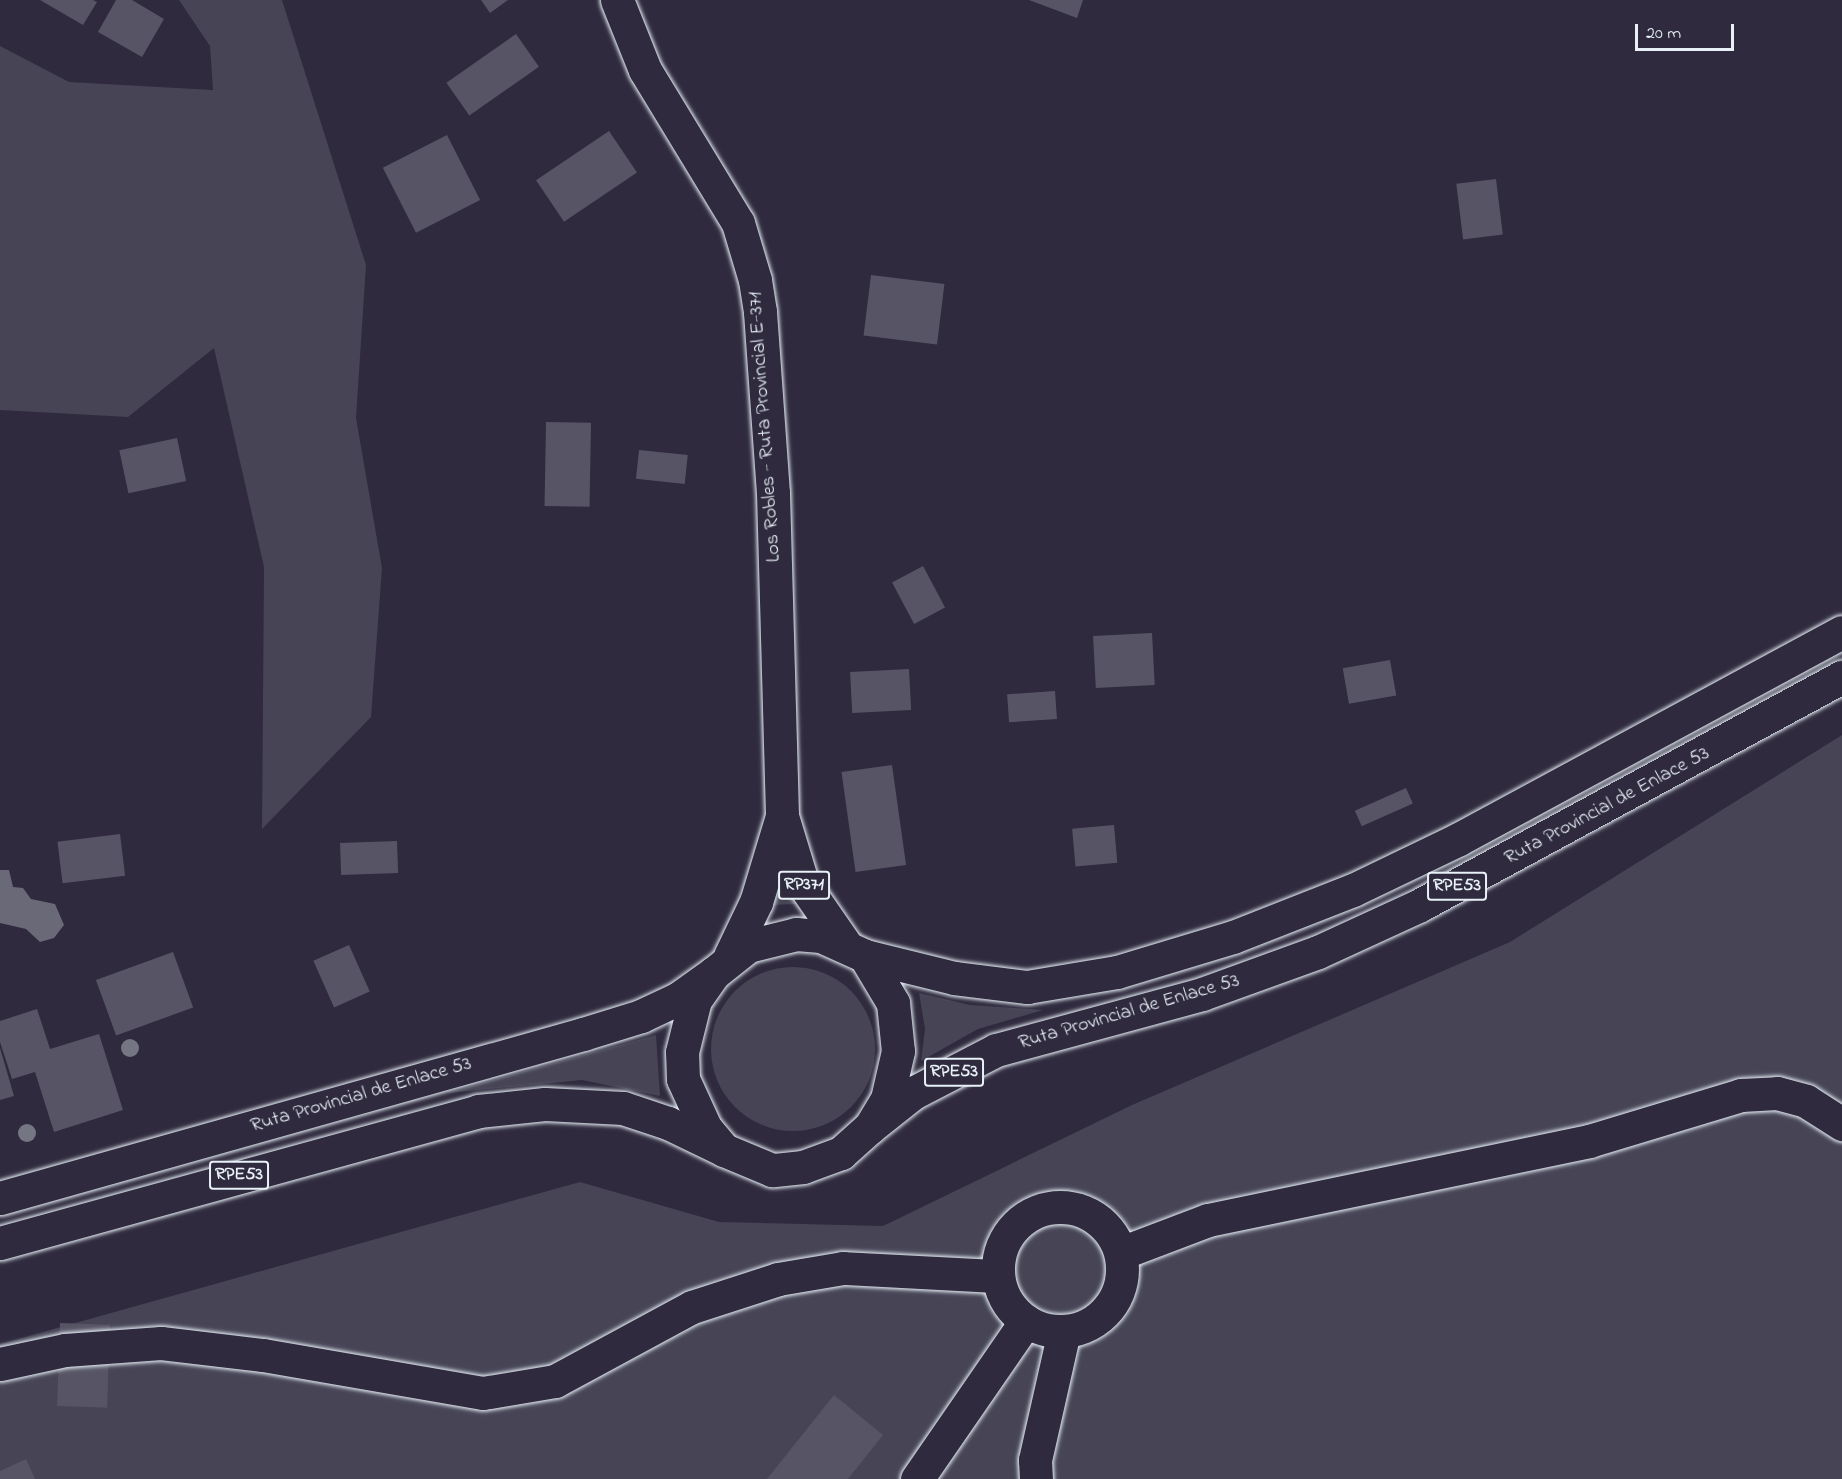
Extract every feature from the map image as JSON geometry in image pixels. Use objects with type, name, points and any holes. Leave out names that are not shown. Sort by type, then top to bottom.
[{"type":"main road","name":"Los Robles - Ruta Provincial E-371","points":[[617,0],[645,70],[729,205],[755,280],[773,493],[782,816]]},
{"type":"main road","name":"Ruta Provincial de Enlace 53","points":[[855,950],[954,978],[1027,987],[1117,972],[1233,937],[1353,890],[1459,839],[1842,632]]},
{"type":"main road","name":"Ruta Provincial de Enlace 53","points":[[870,1127],[913,1093],[996,1050],[1202,994],[1318,952],[1420,905],[1842,677]]},
{"type":"main road","name":"RP371","points":[[782,816],[802,882],[855,950]]},
{"type":"main road","name":"RP371","points":[[722,965],[756,902],[782,816]]},
{"type":"main road","name":"RPE53","points":[[0,1243],[478,1111],[545,1104],[623,1108],[668,1123],[772,1170],[803,1167],[841,1153],[870,1127],[894,1076],[898,1025],[882,979],[855,950],[796,933],[771,937],[722,965]]},
{"type":"main road","name":"Ruta Provincial de Enlace 53","points":[[0,1198],[583,1034],[679,998],[722,965]]},
{"type":"main road","points":[[722,965],[685,1025],[683,1079],[691,1105],[724,1150]]},
{"type":"main road","points":[[1121,1253],[1208,1220],[1589,1141],[1741,1095],[1777,1094],[1806,1101],[1842,1124]]},
{"type":"main road","points":[[1048,1207],[1071,1207],[1094,1215],[1111,1231],[1121,1253],[1123,1275],[1117,1296],[1103,1314],[1085,1326],[1064,1331],[1026,1321],[1012,1309],[998,1276],[999,1252],[1009,1231],[1026,1215],[1048,1207]]},
{"type":"main road","points":[[0,1364],[65,1350],[161,1343],[263,1355],[483,1393],[555,1381],[692,1307],[778,1279],[843,1268],[998,1276]]},
{"type":"main road","points":[[917,1479],[1026,1321]]},
{"type":"main road","points":[[1036,1479],[1035,1460],[1064,1331]]},
{"type":"shaded area","points":[[179,0],[282,0],[366,265],[356,418],[382,568],[371,717],[262,829],[264,567],[214,348],[128,417],[0,410],[0,46],[69,82],[213,90],[210,46]]},
{"type":"shaded area","points":[[1842,735],[1842,1479],[0,1479],[0,1344],[580,1182],[719,1222],[883,1226],[1132,1105],[1510,942]]},
{"type":"shaded area","points":[[783,865],[798,904],[772,905]]},
{"type":"shaded area","points":[[793,967],[809,968],[825,973],[851,991],[869,1017],[874,1033],[874,1065],[869,1081],[851,1107],[825,1125],[809,1130],[793,1131],[777,1130],[761,1125],[735,1107],[717,1081],[712,1065],[711,1049],[712,1033],[717,1017],[735,991],[761,973],[777,968]]},
{"type":"shaded area","points":[[919,993],[970,1005],[1043,1010],[978,1029],[921,1061],[925,1029]]},
{"type":"shaded area","points":[[656,1035],[660,1096],[582,1080],[447,1093]]},
{"type":"water","points":[[0,870],[9,870],[13,887],[23,888],[31,899],[55,904],[64,925],[54,938],[40,942],[26,929],[0,923]]},
{"type":"building","points":[[40,0],[93,0],[97,2],[83,25]]},
{"type":"building","points":[[116,0],[132,0],[164,19],[142,57],[98,32]]},
{"type":"building","points":[[481,0],[508,0],[490,13]]},
{"type":"building","points":[[1029,0],[1083,0],[1077,18]]},
{"type":"building","points":[[516,34],[539,67],[469,116],[446,83]]},
{"type":"building","points":[[609,131],[637,172],[564,222],[536,180]]},
{"type":"building","points":[[447,135],[480,200],[416,233],[383,168]]},
{"type":"building","points":[[1496,179],[1503,235],[1463,239],[1456,184]]},
{"type":"building","points":[[871,275],[944,284],[937,345],[864,336]]},
{"type":"building","points":[[546,422],[591,423],[590,507],[545,506]]},
{"type":"building","points":[[177,438],[186,481],[128,493],[119,450]]},
{"type":"building","points":[[639,450],[688,455],[685,484],[636,479]]},
{"type":"building","points":[[923,566],[945,607],[914,624],[892,582]]},
{"type":"building","points":[[1152,633],[1155,685],[1096,688],[1093,636]]},
{"type":"building","points":[[1390,660],[1396,695],[1349,704],[1343,668]]},
{"type":"building","points":[[909,669],[911,710],[852,713],[850,672]]},
{"type":"building","points":[[1055,691],[1057,719],[1009,722],[1007,694]]},
{"type":"building","points":[[892,765],[906,865],[856,872],[841,772]]},
{"type":"building","points":[[1406,788],[1413,804],[1362,826],[1355,811]]},
{"type":"building","points":[[1114,825],[1117,863],[1075,867],[1072,829]]},
{"type":"building","points":[[120,834],[125,876],[63,883],[57,842]]},
{"type":"building","points":[[397,841],[398,873],[341,875],[340,843]]},
{"type":"building","points":[[349,945],[370,992],[334,1007],[313,961]]},
{"type":"building","points":[[173,952],[193,1007],[116,1035],[96,980]]},
{"type":"building","points":[[37,1009],[50,1049],[99,1034],[123,1110],[54,1132],[35,1072],[12,1079],[0,1042],[0,1021]]},
{"type":"building","points":[[0,1048],[14,1096],[0,1100]]},
{"type":"building","points":[[60,1323],[110,1325],[107,1408],[57,1406]]},
{"type":"building","points":[[834,1395],[883,1435],[848,1479],[767,1479]]},
{"type":"building","points":[[26,1459],[35,1479],[0,1479],[0,1471]]}]
